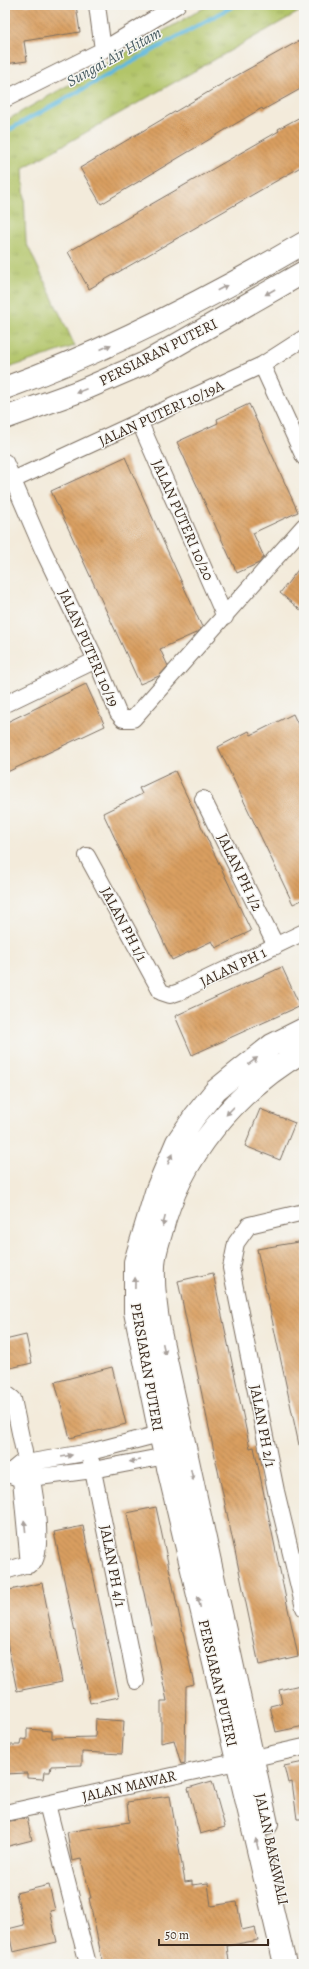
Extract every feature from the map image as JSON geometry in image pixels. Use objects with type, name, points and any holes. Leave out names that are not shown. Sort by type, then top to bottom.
[{"type":"main road","name":"PERSIARAN PUTERI","points":[[5,388],[55,370],[123,340],[304,243]]},
{"type":"main road","name":"PERSIARAN PUTERI","points":[[5,418],[80,392],[145,362],[304,272]]},
{"type":"main road","name":"PERSIARAN PUTERI","points":[[245,1760],[165,1457],[136,1312],[134,1297],[135,1262],[157,1189],[177,1142],[195,1116],[216,1090],[272,1045],[304,1029]]},
{"type":"main road","name":"PERSIARAN PUTERI","points":[[245,1760],[187,1451],[155,1304],[154,1264],[166,1212],[175,1189],[207,1136],[258,1083],[304,1051]]},
{"type":"main road","name":"JALAN BAKAWALI","points":[[245,1760],[285,1964]]},
{"type":"main road","name":"JALAN BAKAWALI","points":[[245,1760],[297,1964]]},
{"type":"street","points":[[97,5],[104,50]]},
{"type":"street","points":[[6,99],[104,50],[177,5]]},
{"type":"street","name":"JALAN PUTERI 10/19A","points":[[13,480],[262,366],[304,338]]},
{"type":"street","points":[[262,366],[304,457]]},
{"type":"street","name":"JALAN PUTERI 10/20","points":[[140,423],[225,617]]},
{"type":"street","name":"JALAN PUTERI 10/19","points":[[5,462],[43,550],[96,660],[118,713],[123,719],[133,719],[225,617],[304,526]]},
{"type":"street","points":[[5,704],[96,660]]},
{"type":"street","name":"JALAN PH 1/2","points":[[203,799],[276,946]]},
{"type":"street","name":"JALAN PH 1/1","points":[[87,856],[161,992]]},
{"type":"street","name":"JALAN PH 1","points":[[161,992],[170,995],[179,992],[304,932]]},
{"type":"street","name":"JALAN PH 2/1","points":[[304,1212],[249,1225],[236,1243],[231,1268],[276,1491],[304,1608]]},
{"type":"street","points":[[5,1393],[13,1399],[20,1469],[39,1546],[38,1555],[34,1562],[29,1565],[5,1571]]},
{"type":"street","points":[[20,1469],[182,1429]]},
{"type":"street","points":[[20,1469],[93,1470],[130,1462],[165,1457],[187,1451]]},
{"type":"street","name":"JALAN PH 4/1","points":[[90,1452],[136,1681]]},
{"type":"street","name":"JALAN MAWAR","points":[[5,1813],[304,1747]]},
{"type":"street","points":[[47,1804],[88,1964]]},
{"type":"green space","points":[[209,5],[304,5],[304,9],[23,168],[26,242],[75,346],[5,369],[5,121]]},
{"type":"building","points":[[5,5],[76,5],[80,32],[24,41],[27,61],[5,64]]},
{"type":"building","points":[[304,38],[304,87],[263,110],[262,108],[101,204],[80,168],[227,81]]},
{"type":"building","points":[[304,115],[304,165],[89,289],[68,252],[279,131],[278,129]]},
{"type":"building","points":[[249,404],[298,512],[253,533],[264,557],[259,563],[237,573],[177,442],[218,423],[217,419]]},
{"type":"building","points":[[125,457],[202,627],[198,632],[160,649],[168,666],[159,676],[140,684],[51,491]]},
{"type":"building","points":[[304,562],[304,613],[280,593]]},
{"type":"building","points":[[86,684],[105,726],[5,773],[5,723]]},
{"type":"building","points":[[293,714],[304,737],[304,899],[293,904],[218,747],[249,731],[251,735]]},
{"type":"building","points":[[175,771],[251,931],[216,948],[212,941],[172,960],[103,813],[142,794],[139,788]]},
{"type":"building","points":[[282,967],[300,1006],[192,1055],[175,1016]]},
{"type":"building","points":[[260,1109],[295,1123],[280,1160],[245,1146]]},
{"type":"building","points":[[304,1241],[304,1444],[299,1445],[257,1249]]},
{"type":"building","points":[[213,1273],[250,1448],[254,1447],[298,1656],[259,1665],[178,1281]]},
{"type":"building","points":[[26,1335],[32,1363],[6,1369],[5,1340]]},
{"type":"building","points":[[112,1367],[126,1424],[70,1438],[55,1382]]},
{"type":"building","points":[[156,1507],[194,1684],[186,1686],[185,1763],[181,1764],[174,1740],[161,1743],[161,1701],[167,1701],[127,1513]]},
{"type":"building","points":[[83,1526],[119,1697],[90,1703],[54,1532]]},
{"type":"building","points":[[42,1583],[62,1682],[17,1691],[5,1632],[5,1591]]},
{"type":"building","points":[[300,1685],[304,1704],[304,1726],[276,1732],[270,1706],[282,1703],[279,1690]]},
{"type":"building","points":[[96,1719],[124,1721],[122,1754],[82,1752],[82,1765],[51,1766],[50,1772],[44,1772],[43,1779],[27,1778],[27,1773],[5,1774],[5,1745],[20,1745],[21,1739],[27,1740],[27,1729],[52,1731],[52,1738],[95,1737]]},
{"type":"building","points":[[304,1762],[304,1819],[297,1819],[292,1782],[288,1783],[284,1766]]},
{"type":"building","points":[[212,1781],[225,1827],[200,1834],[188,1788]]},
{"type":"building","points":[[170,1796],[185,1882],[192,1881],[192,1885],[208,1883],[211,1906],[237,1902],[242,1930],[255,1927],[258,1940],[227,1946],[229,1962],[219,1964],[103,1964],[89,1898],[91,1898],[81,1859],[72,1861],[67,1832],[129,1822],[127,1802]]},
{"type":"building","points":[[27,1818],[32,1840],[5,1847],[5,1822]]},
{"type":"building","points":[[49,1885],[55,1910],[50,1911],[57,1942],[13,1952],[8,1929],[24,1925],[16,1893]]},
{"type":"waterway","name":"Sungai Air Hitam","points":[[5,132],[235,5]]}]
